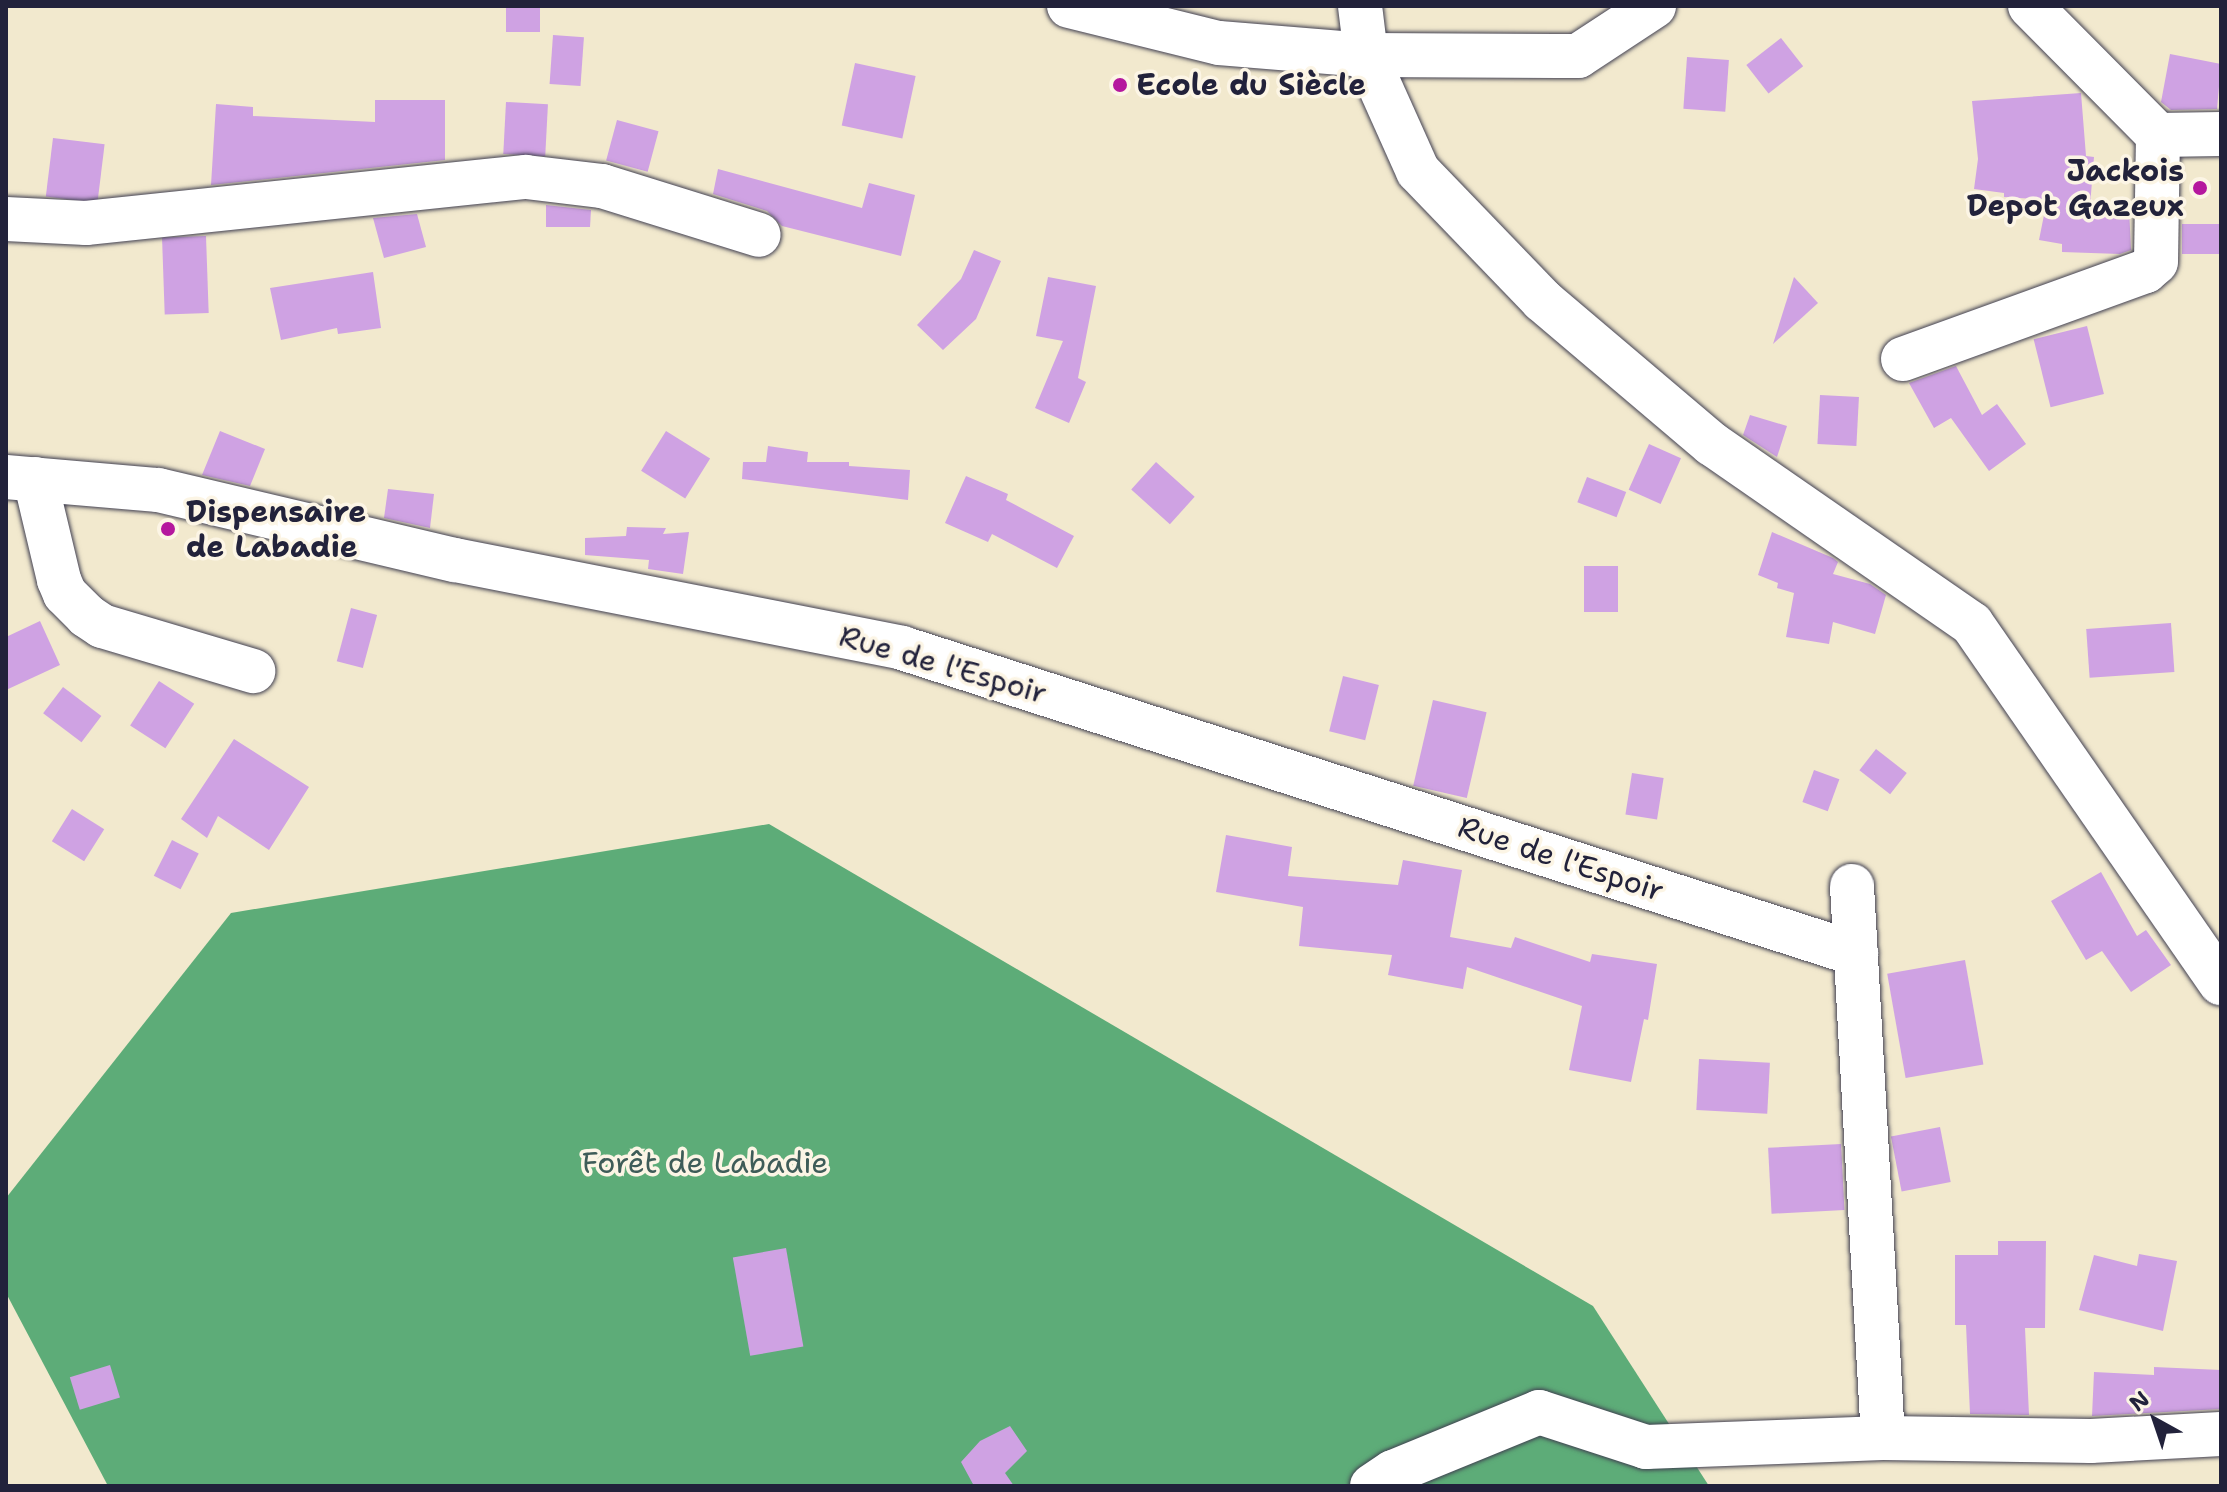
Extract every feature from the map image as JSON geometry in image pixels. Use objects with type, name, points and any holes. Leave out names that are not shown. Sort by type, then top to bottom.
[{"type":"street","points":[[1069,6],[1219,43],[1366,55],[1578,56],[1654,6]]},
{"type":"street","points":[[1360,6],[1366,55],[1418,171],[1542,300],[1712,444],[1972,624],[2221,983]]},
{"type":"street","points":[[1903,359],[2146,271],[2156,262],[2158,135],[2030,6]]},
{"type":"street","points":[[2158,135],[2221,134]]},
{"type":"street","points":[[6,219],[86,223],[526,177],[602,186],[759,235]]},
{"type":"street","points":[[20,478],[65,594],[87,616],[102,626],[253,671]]},
{"type":"street","name":"Rue de l'Espoir","points":[[20,478],[158,490],[455,560],[902,648],[1856,954]]},
{"type":"street","points":[[1852,886],[1883,1438]]},
{"type":"street","points":[[1372,1486],[1393,1472],[1539,1412],[1646,1447],[1883,1438],[2091,1441],[2221,1434]]},
{"type":"green space","name":"Forêt de Labadie","points":[[769,824],[1593,1306],[1709,1486],[108,1486],[6,1293],[6,1198],[231,913]]},
{"type":"building","points":[[506,6],[540,6],[540,32],[506,32]]},
{"type":"building","points":[[553,35],[584,37],[581,86],[550,84]]},
{"type":"building","points":[[1781,38],[1803,66],[1768,93],[1746,65]]},
{"type":"building","points":[[2170,54],[2221,64],[2217,109],[2171,110],[2161,102]]},
{"type":"building","points":[[1687,57],[1729,60],[1725,112],[1683,109]]},
{"type":"building","points":[[855,63],[916,76],[902,138],[842,126]]},
{"type":"building","points":[[2081,93],[2086,156],[2094,157],[2090,206],[2129,208],[2131,250],[2120,254],[2062,252],[2062,244],[2039,240],[2047,200],[2004,197],[2004,193],[1974,189],[1978,159],[1972,101]]},
{"type":"building","points":[[375,100],[445,100],[445,160],[211,185],[216,104],[253,107],[253,116],[375,122]]},
{"type":"building","points":[[506,102],[548,104],[545,156],[503,154]]},
{"type":"building","points":[[617,120],[659,131],[648,172],[606,161]]},
{"type":"building","points":[[53,138],[105,144],[97,203],[46,197]]},
{"type":"building","points":[[718,169],[862,208],[869,183],[915,195],[901,256],[782,226],[767,211],[713,194]]},
{"type":"building","points":[[546,205],[591,210],[590,227],[546,227]]},
{"type":"building","points":[[417,214],[426,247],[384,258],[373,218]]},
{"type":"building","points":[[2182,224],[2221,224],[2221,254],[2182,254]]},
{"type":"building","points":[[206,236],[209,313],[165,314],[162,238]]},
{"type":"building","points":[[974,250],[1001,261],[976,319],[943,350],[917,325],[961,279]]},
{"type":"building","points":[[373,272],[381,328],[338,334],[337,328],[281,340],[270,288]]},
{"type":"building","points":[[1048,277],[1096,286],[1078,378],[1086,382],[1069,423],[1035,408],[1063,341],[1036,336]]},
{"type":"building","points":[[1794,277],[1818,303],[1773,344]]},
{"type":"building","points":[[2087,326],[2104,394],[2051,407],[2034,339]]},
{"type":"building","points":[[1956,366],[1982,415],[1997,404],[2026,444],[1989,471],[1951,418],[1934,428],[1909,383]]},
{"type":"building","points":[[1820,395],[1859,397],[1856,446],[1817,444]]},
{"type":"building","points":[[1750,415],[1787,426],[1777,457],[1743,435]]},
{"type":"building","points":[[220,431],[265,449],[250,486],[202,475]]},
{"type":"building","points":[[666,431],[710,459],[685,498],[641,471]]},
{"type":"building","points":[[1649,444],[1681,458],[1661,504],[1629,490]]},
{"type":"building","points":[[768,446],[808,452],[807,462],[849,462],[849,466],[910,470],[908,500],[742,479],[743,462],[766,462]]},
{"type":"building","points":[[1156,462],[1195,497],[1170,524],[1131,489]]},
{"type":"building","points":[[966,476],[1008,494],[1006,500],[1074,536],[1057,568],[992,534],[988,542],[945,523]]},
{"type":"building","points":[[1587,477],[1626,492],[1617,517],[1577,502]]},
{"type":"building","points":[[388,489],[434,494],[430,528],[384,518]]},
{"type":"building","points":[[627,527],[666,528],[663,534],[689,532],[683,574],[648,569],[649,560],[585,555],[585,538],[626,536]]},
{"type":"building","points":[[1772,532],[1833,558],[1838,562],[1833,574],[1870,584],[1886,595],[1875,634],[1833,622],[1829,644],[1786,637],[1794,593],[1777,588],[1778,583],[1758,575]]},
{"type":"building","points":[[1584,566],[1618,566],[1618,612],[1584,612]]},
{"type":"building","points":[[351,608],[377,615],[363,668],[337,661]]},
{"type":"building","points":[[40,621],[60,665],[6,690],[6,637]]},
{"type":"building","points":[[2171,623],[2174,672],[2090,678],[2086,629]]},
{"type":"building","points":[[1343,676],[1379,685],[1365,740],[1329,731]]},
{"type":"building","points":[[159,681],[194,704],[165,748],[130,725]]},
{"type":"building","points":[[63,687],[101,716],[81,742],[43,713]]},
{"type":"building","points":[[1433,700],[1487,712],[1467,798],[1413,786]]},
{"type":"building","points":[[234,739],[309,787],[269,850],[218,816],[207,838],[181,819]]},
{"type":"building","points":[[1876,749],[1907,773],[1890,794],[1859,770]]},
{"type":"building","points":[[1814,770],[1839,779],[1828,811],[1802,802]]},
{"type":"building","points":[[1632,773],[1664,778],[1657,819],[1625,814]]},
{"type":"building","points":[[72,809],[104,829],[84,861],[52,841]]},
{"type":"building","points":[[1226,835],[1292,847],[1288,876],[1398,885],[1403,860],[1462,870],[1450,937],[1511,948],[1515,937],[1590,962],[1592,954],[1657,964],[1648,1020],[1644,1019],[1631,1082],[1569,1070],[1582,1006],[1467,967],[1463,989],[1388,975],[1392,955],[1299,946],[1303,907],[1216,892]]},
{"type":"building","points":[[172,840],[199,854],[181,889],[154,876]]},
{"type":"building","points":[[2101,872],[2137,936],[2146,930],[2171,965],[2131,992],[2102,951],[2086,960],[2051,901]]},
{"type":"building","points":[[1965,960],[1983,1064],[1906,1078],[1887,974]]},
{"type":"building","points":[[1699,1059],[1770,1063],[1767,1114],[1696,1110]]},
{"type":"building","points":[[1940,1127],[1951,1182],[1902,1192],[1891,1137]]},
{"type":"building","points":[[1841,1144],[1844,1210],[1772,1214],[1768,1148]]},
{"type":"building","points":[[1998,1241],[2046,1241],[2045,1328],[2025,1328],[2029,1415],[1970,1414],[1966,1325],[1955,1325],[1955,1255],[1998,1255]]},
{"type":"building","points":[[786,1248],[803,1346],[750,1356],[733,1257]]},
{"type":"building","points":[[2139,1254],[2177,1261],[2163,1331],[2079,1310],[2094,1255],[2137,1266]]},
{"type":"building","points":[[110,1365],[120,1398],[80,1410],[70,1377]]},
{"type":"building","points":[[2154,1367],[2221,1370],[2221,1409],[2092,1416],[2094,1372],[2154,1375]]},
{"type":"building","points":[[1010,1426],[1027,1451],[1005,1473],[1014,1486],[974,1486],[961,1462],[980,1441]]},
{"type":"place","name":"Ecole du Siècle","points":[[1120,85]]},
{"type":"place","name":"Jackois Depot Gazeux","points":[[2200,188]]},
{"type":"place","name":"Dispensaire de Labadie","points":[[168,529]]}]
